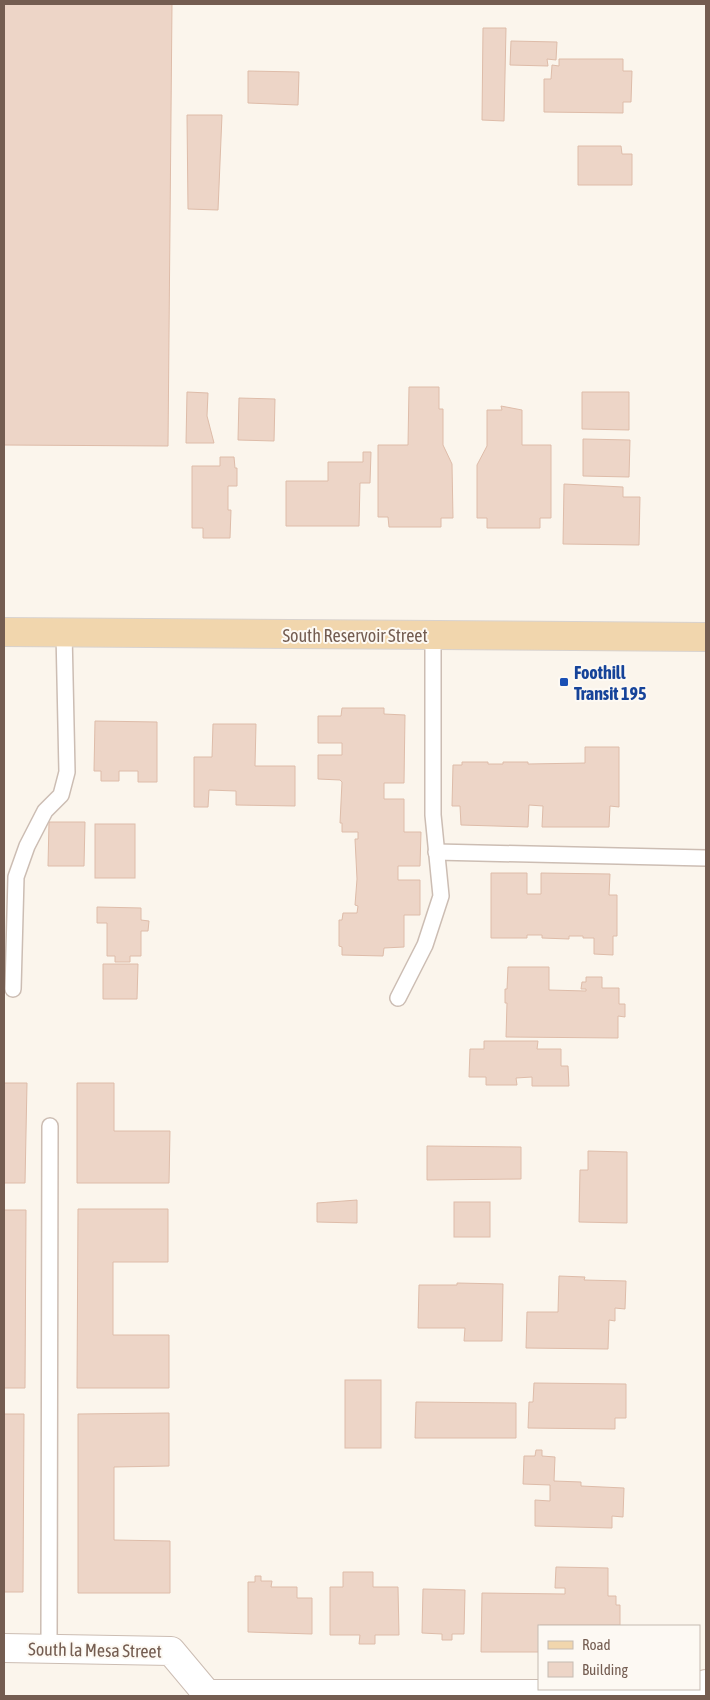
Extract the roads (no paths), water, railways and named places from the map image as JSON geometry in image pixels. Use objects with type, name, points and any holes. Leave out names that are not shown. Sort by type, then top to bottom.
[{"type":"main road","name":"South Reservoir Street","points":[[4,632],[706,637]]},
{"type":"street","name":"South la Mesa Street","points":[[4,1648],[171,1651],[207,1695],[706,1695]]},
{"type":"street","points":[[706,1684],[706,1695]]},
{"type":"lane","points":[[13,989],[16,877],[27,846],[45,812],[61,795],[67,772],[64,632]]},
{"type":"lane","points":[[398,998],[425,945],[441,896],[433,814],[432,635]]},
{"type":"lane","points":[[436,852],[706,858]]},
{"type":"lane","points":[[49,1649],[50,1126]]},
{"type":"place","name":"Foothill Transit 195","points":[[564,682]]}]
